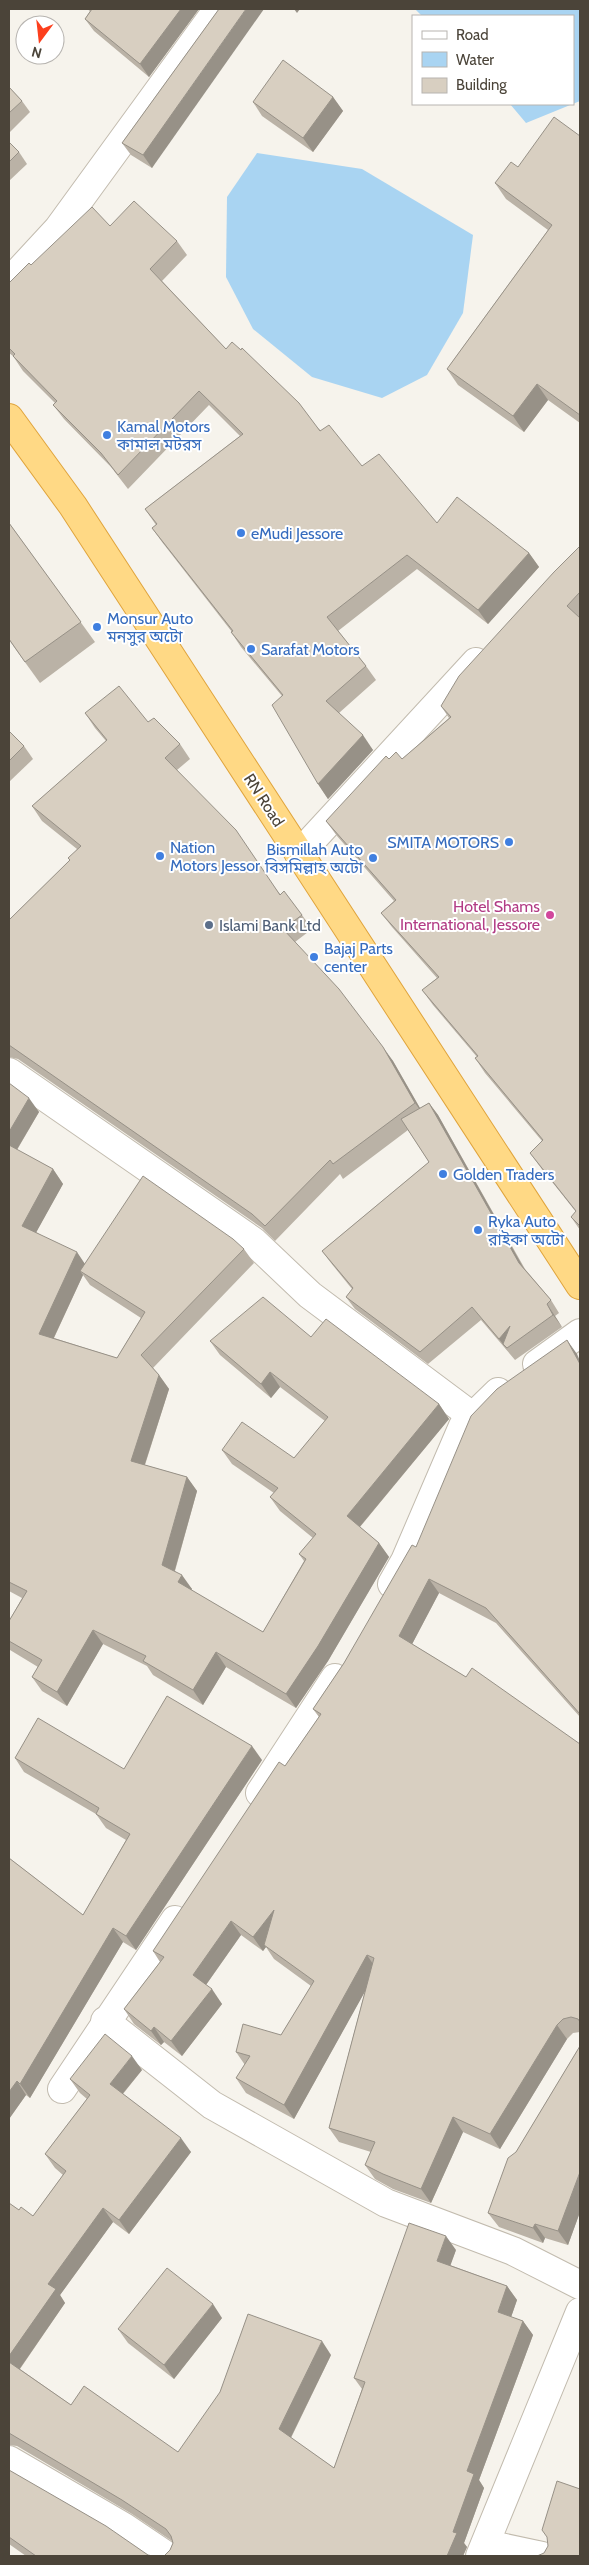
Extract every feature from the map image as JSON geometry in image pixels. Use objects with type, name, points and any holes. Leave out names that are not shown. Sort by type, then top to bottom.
[{"type":"highway","name":"RN Road","points":[[9,418],[73,506],[580,1286]]},
{"type":"street","points":[[9,282],[58,229],[218,9]]},
{"type":"street","points":[[299,854],[491,646]]},
{"type":"street","points":[[9,1072],[253,1241],[310,1295],[472,1416]]},
{"type":"street","points":[[380,1602],[405,1561],[462,1426],[494,1394],[580,1333]]},
{"type":"street","points":[[245,1815],[346,1660]]},
{"type":"street","points":[[62,2089],[191,1896]]},
{"type":"street","points":[[105,2022],[212,2104],[386,2203],[513,2251],[580,2285]]},
{"type":"street","points":[[542,2556],[483,2550],[580,2312]]},
{"type":"street","points":[[9,2460],[124,2527],[167,2556]]},
{"type":"water","points":[[415,9],[580,9],[580,101],[574,104],[574,15],[421,15]]},
{"type":"water","points":[[511,105],[571,105],[526,123]]},
{"type":"water","points":[[257,153],[362,169],[473,235],[463,313],[427,375],[382,398],[312,377],[253,329],[226,277],[227,197]]},
{"type":"building","points":[[92,9],[181,9],[140,64],[85,19]]},
{"type":"building","points":[[219,9],[246,9],[143,155],[122,143]]},
{"type":"building","points":[[283,60],[333,97],[303,138],[253,102]]},
{"type":"building","points":[[9,87],[22,101],[9,113]]},
{"type":"building","points":[[554,117],[580,136],[580,415],[537,384],[513,416],[447,369],[552,225],[495,183],[511,162],[518,167]]},
{"type":"building","points":[[9,142],[19,152],[9,162]]},
{"type":"building","points":[[134,201],[177,241],[150,269],[226,349],[232,342],[241,350],[242,348],[299,403],[320,431],[329,425],[362,466],[379,454],[437,523],[457,497],[529,553],[478,610],[407,555],[327,617],[366,666],[326,701],[363,735],[318,784],[272,705],[283,695],[231,632],[233,631],[152,528],[157,524],[145,509],[243,434],[199,391],[118,475],[101,453],[53,405],[57,401],[13,356],[15,354],[9,348],[9,283],[29,263],[31,265],[92,207],[110,226]]},
{"type":"building","points":[[9,523],[81,622],[25,662],[9,639]]},
{"type":"building","points":[[580,546],[580,592],[567,606],[580,618],[580,1226],[571,1217],[576,1211],[530,1153],[543,1140],[475,1058],[478,1056],[422,990],[439,977],[381,913],[396,900],[326,821],[386,756],[389,759],[396,752],[402,759],[451,717],[441,706],[459,676]]},
{"type":"building","points":[[119,686],[148,722],[154,718],[180,744],[165,758],[236,830],[280,895],[284,891],[302,915],[283,929],[339,989],[383,1047],[415,1103],[333,1164],[330,1160],[265,1226],[252,1214],[9,1045],[9,920],[70,860],[68,858],[81,846],[32,806],[107,740],[85,713]]},
{"type":"building","points":[[9,731],[24,746],[9,761]]},
{"type":"building","points":[[9,1083],[29,1098],[9,1132]]},
{"type":"building","points":[[429,1103],[519,1263],[551,1300],[547,1304],[553,1315],[507,1348],[503,1344],[510,1326],[499,1339],[472,1307],[420,1352],[346,1297],[353,1288],[322,1251],[429,1162],[401,1119]]},
{"type":"building","points":[[9,1145],[53,1169],[22,1226],[77,1252],[39,1334],[117,1358],[145,1312],[80,1271],[143,1176],[233,1239],[244,1249],[141,1355],[159,1375],[131,1461],[187,1477],[162,1565],[182,1575],[178,1582],[263,1632],[306,1559],[299,1554],[316,1534],[270,1497],[278,1488],[222,1450],[242,1422],[294,1458],[328,1417],[270,1372],[261,1384],[210,1341],[263,1297],[311,1337],[326,1319],[439,1404],[347,1516],[379,1543],[318,1646],[286,1694],[216,1652],[193,1690],[143,1661],[146,1656],[93,1630],[57,1692],[32,1677],[42,1660],[9,1641],[9,1621],[27,1591],[9,1582]]},
{"type":"building","points":[[567,1340],[580,1364],[580,1714],[486,1608],[429,1579],[399,1636],[466,1677],[472,1668],[580,1744],[580,2022],[578,2019],[571,2017],[563,2019],[557,2025],[490,2134],[453,2117],[421,2189],[365,2165],[375,2142],[329,2128],[374,1958],[367,1955],[284,2105],[236,2078],[250,2056],[236,2052],[243,2024],[281,2035],[314,1981],[264,1945],[274,1910],[253,1937],[231,1921],[193,1975],[212,1989],[171,2041],[154,2027],[151,2031],[124,2009],[164,1957],[153,1951],[279,1762],[285,1766],[321,1714],[313,1709],[344,1663],[412,1545],[416,1547],[471,1416],[497,1389]]},
{"type":"building","points":[[167,1696],[252,1746],[126,1936],[113,1928],[20,2084],[17,2081],[9,2092],[9,1858],[83,1915],[130,1834],[96,1814],[99,1808],[15,1758],[38,1718],[124,1769]]},
{"type":"building","points":[[105,2034],[132,2056],[110,2084],[181,2138],[119,2220],[103,2208],[48,2284],[56,2289],[9,2356],[9,2203],[19,2210],[21,2207],[33,2216],[66,2171],[45,2154],[90,2095],[70,2079]]},
{"type":"building","points":[[580,2046],[580,2172],[558,2231],[535,2224],[533,2228],[488,2213],[508,2158],[516,2152]]},
{"type":"building","points":[[409,2223],[446,2236],[437,2261],[507,2286],[498,2312],[523,2321],[467,2471],[474,2474],[453,2532],[457,2533],[447,2556],[164,2556],[170,2550],[173,2543],[166,2529],[122,2500],[9,2433],[9,2362],[71,2405],[84,2386],[178,2452],[220,2392],[248,2314],[322,2341],[279,2429],[334,2468],[365,2382],[354,2378]]},
{"type":"building","points":[[167,2268],[213,2304],[164,2365],[118,2329]]},
{"type":"building","points":[[9,2470],[106,2526],[148,2555],[153,2556],[36,2556],[9,2537]]},
{"type":"building","points":[[557,2481],[580,2489],[580,2556],[537,2556],[544,2553],[548,2546],[547,2537],[542,2530]]},
{"type":"place","name":"Kamal Motors কামাল মটরস","points":[[107,435]]},
{"type":"place","name":"eMudi Jessore","points":[[241,533]]},
{"type":"place","name":"Monsur Auto মনসুর অটো","points":[[97,627]]},
{"type":"place","name":"Sarafat Motors","points":[[251,649]]},
{"type":"place","name":"SMITA MOTORS","points":[[509,842]]},
{"type":"place","name":"Nation Motors Jessor","points":[[160,856]]},
{"type":"place","name":"Bismillah Auto বিসমিল্লাহ অটো","points":[[373,858]]},
{"type":"place","name":"Hotel Shams International, Jessore","points":[[550,915]]},
{"type":"place","name":"Islami Bank Ltd","points":[[209,925]]},
{"type":"place","name":"Bajaj Parts center","points":[[314,957]]},
{"type":"place","name":"Golden Traders","points":[[443,1174]]},
{"type":"place","name":"Ryka Auto রাইকা অটো","points":[[478,1230]]}]
